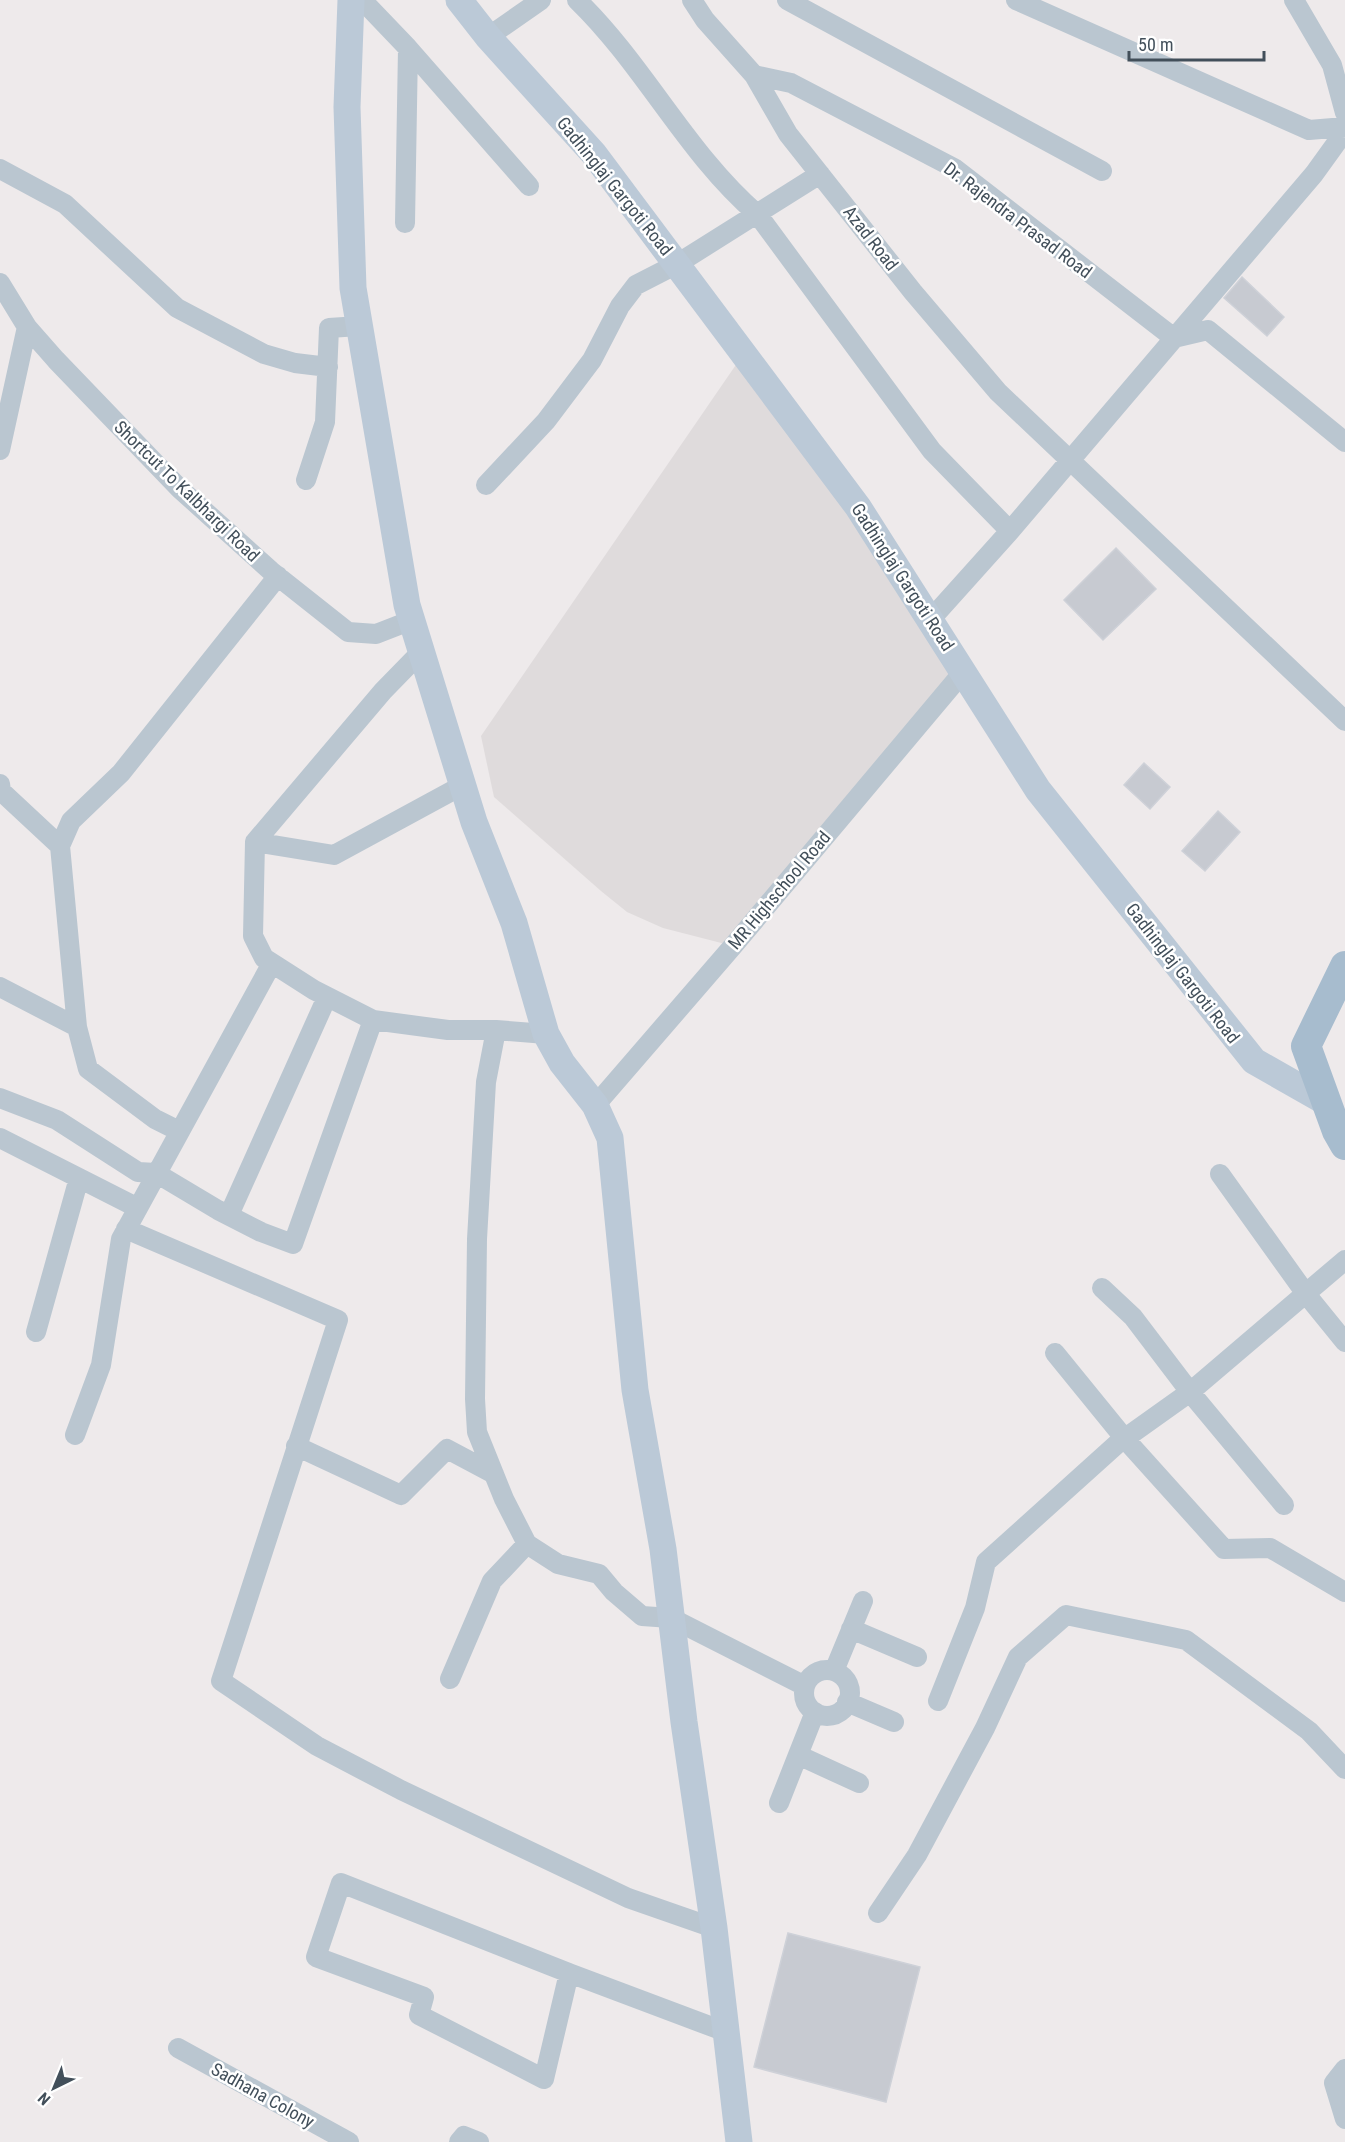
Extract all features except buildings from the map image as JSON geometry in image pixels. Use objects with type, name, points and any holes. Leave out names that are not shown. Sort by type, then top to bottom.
[{"type":"main road","points":[[1345,966],[1306,1046],[1336,1104],[1345,1145]]},
{"type":"street","points":[[351,0],[347,107],[352,288],[407,605],[474,822],[513,923],[546,1034],[562,1063],[594,1106],[610,1138],[635,1390],[663,1549],[714,1928],[739,2142]]},
{"type":"street","points":[[358,0],[365,3],[408,48],[529,186]]},
{"type":"street","name":"Gadhinglaj Gargoti Road","points":[[459,0],[488,37],[594,154],[858,507],[932,619],[1038,790],[1254,1061],[1336,1104]]},
{"type":"street","points":[[488,37],[541,0]]},
{"type":"street","points":[[577,0],[600,22],[691,144],[739,199],[757,214],[932,451],[1010,531]]},
{"type":"street","name":"Azad Road","points":[[692,0],[705,20],[754,75],[788,134],[913,292],[998,392],[1345,721]]},
{"type":"street","points":[[787,0],[1102,171]]},
{"type":"street","points":[[1016,0],[1310,130],[1345,127]]},
{"type":"street","points":[[1294,0],[1332,65],[1345,113]]},
{"type":"street","points":[[405,223],[408,48]]},
{"type":"street","name":"Dr. Rajendra Prasad Road","points":[[754,75],[791,83],[954,168],[1174,338]]},
{"type":"street","points":[[932,619],[1070,462],[1314,174],[1345,131]]},
{"type":"street","points":[[0,169],[65,204],[177,308],[264,354],[296,363],[328,367]]},
{"type":"street","points":[[486,485],[553,413],[592,360],[620,306],[636,285],[677,264],[820,174]]},
{"type":"street","name":"Shortcut To Kalbhargi Road","points":[[0,283],[27,327],[56,360],[180,489],[278,576],[348,632],[376,634],[412,620]]},
{"type":"street","points":[[306,480],[325,422],[329,328],[359,326]]},
{"type":"street","points":[[0,450],[27,327]]},
{"type":"street","points":[[1174,338],[1208,330],[1345,442]]},
{"type":"street","points":[[179,1131],[155,1119],[88,1069],[77,1027],[60,846],[71,821],[121,773],[278,576]]},
{"type":"street","points":[[422,651],[383,691],[255,842],[253,936],[264,958],[327,997],[373,1020],[448,1030],[496,1030],[546,1034]]},
{"type":"street","name":"MR Highschool Road","points":[[594,1106],[964,671]]},
{"type":"street","points":[[0,784],[1,791],[60,846]]},
{"type":"street","points":[[255,842],[334,855],[463,785]]},
{"type":"street","points":[[75,1435],[101,1365],[121,1239],[272,963]]},
{"type":"street","points":[[0,987],[77,1027]]},
{"type":"street","points":[[229,1215],[327,997]]},
{"type":"street","points":[[0,1098],[57,1120],[138,1172],[156,1173],[229,1215],[293,1244],[373,1020]]},
{"type":"street","points":[[496,1030],[486,1082],[477,1239],[475,1398],[477,1432],[526,1544],[558,1564],[599,1574],[614,1592],[642,1616],[671,1618],[805,1686]]},
{"type":"street","points":[[0,1138],[138,1208]]},
{"type":"street","points":[[1220,1174],[1306,1294],[1345,1342]]},
{"type":"street","points":[[36,1332],[79,1178]]},
{"type":"street","points":[[126,1229],[338,1320],[220,1681],[317,1746],[401,1790],[628,1898],[714,1928]]},
{"type":"street","points":[[938,1701],[975,1608],[986,1562],[1125,1439],[1190,1392],[1345,1260]]},
{"type":"street","points":[[1102,1287],[1133,1317],[1190,1392],[1284,1505]]},
{"type":"street","points":[[1055,1353],[1125,1439],[1224,1549],[1270,1548],[1345,1592]]},
{"type":"street","points":[[296,1446],[401,1495],[447,1449],[494,1474]]},
{"type":"street","points":[[450,1679],[492,1581],[526,1544]]},
{"type":"street","points":[[834,1671],[863,1601]]},
{"type":"street","points":[[878,1913],[917,1855],[985,1728],[1018,1657],[1066,1615],[1186,1640],[1309,1731],[1345,1769]]},
{"type":"street","points":[[851,1629],[917,1657]]},
{"type":"street","points":[[819,1671],[834,1671],[846,1680],[849,1695],[847,1702],[837,1713],[830,1715],[815,1712],[806,1701],[805,1686],[808,1679],[819,1671]]},
{"type":"street","points":[[847,1702],[894,1722]]},
{"type":"street","points":[[779,1803],[815,1712]]},
{"type":"street","points":[[798,1755],[859,1783]]},
{"type":"street","points":[[568,1973],[544,2079],[419,2015],[424,1997],[316,1957],[341,1883],[568,1973],[726,2032]]},
{"type":"street","name":"Sadhana Colony","points":[[178,2048],[349,2142]]},
{"type":"street","points":[[1345,2069],[1334,2083],[1345,2119]]},
{"type":"street","points":[[459,2142],[464,2136],[479,2142]]},
{"type":"shaded area","points":[[742,356],[964,671],[733,946],[663,928],[627,912],[601,891],[494,797],[481,736]]}]
